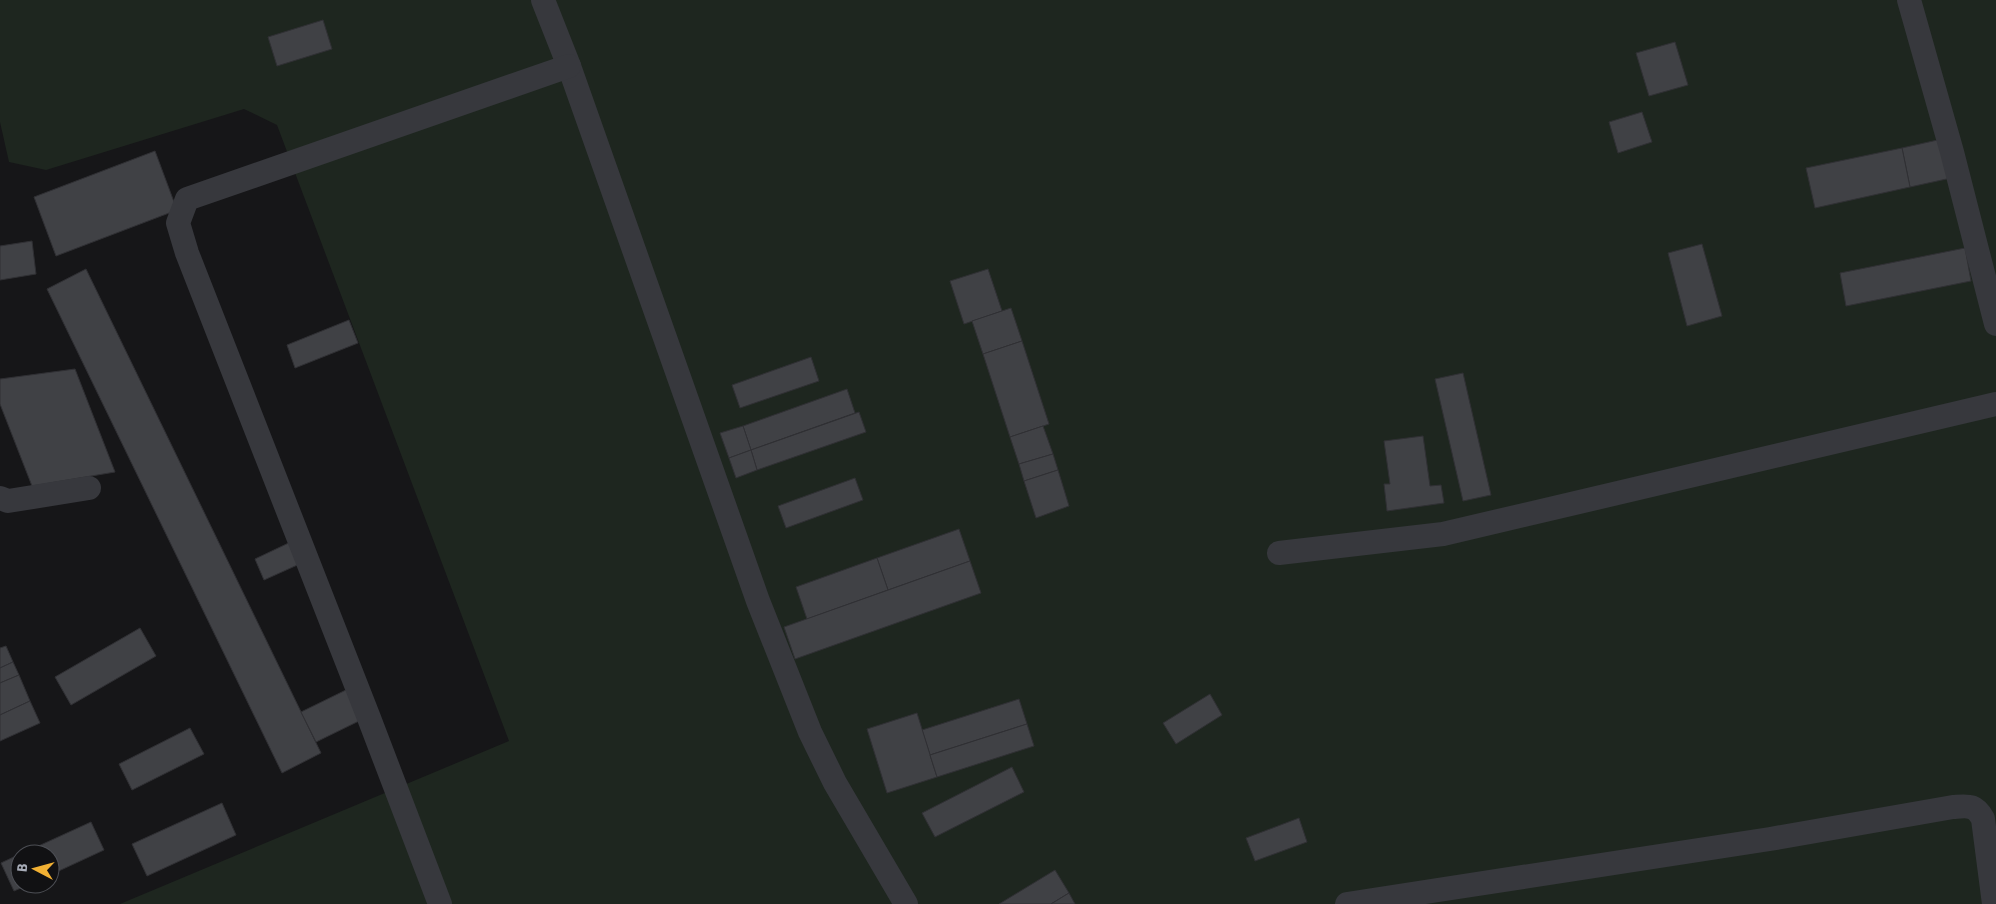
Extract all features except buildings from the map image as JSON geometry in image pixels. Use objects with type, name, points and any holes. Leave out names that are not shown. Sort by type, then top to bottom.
[{"type":"street","points":[[543,0],[569,66],[758,601],[814,740],[840,790],[906,904]]},
{"type":"street","points":[[1909,0],[1952,152],[1996,324]]},
{"type":"street","points":[[440,904],[187,253],[178,223],[186,199],[569,66]]},
{"type":"street","points":[[1278,552],[1443,534],[1996,404]]},
{"type":"street","points":[[0,498],[8,501],[89,488]]},
{"type":"street","points":[[1347,904],[1770,839],[1953,807],[1970,806],[1978,810],[1983,819],[1994,904]]},
{"type":"shaded area","points":[[0,0],[1996,0],[1996,904],[120,904],[509,741],[277,125],[244,109],[46,170],[9,162],[0,122]]}]
